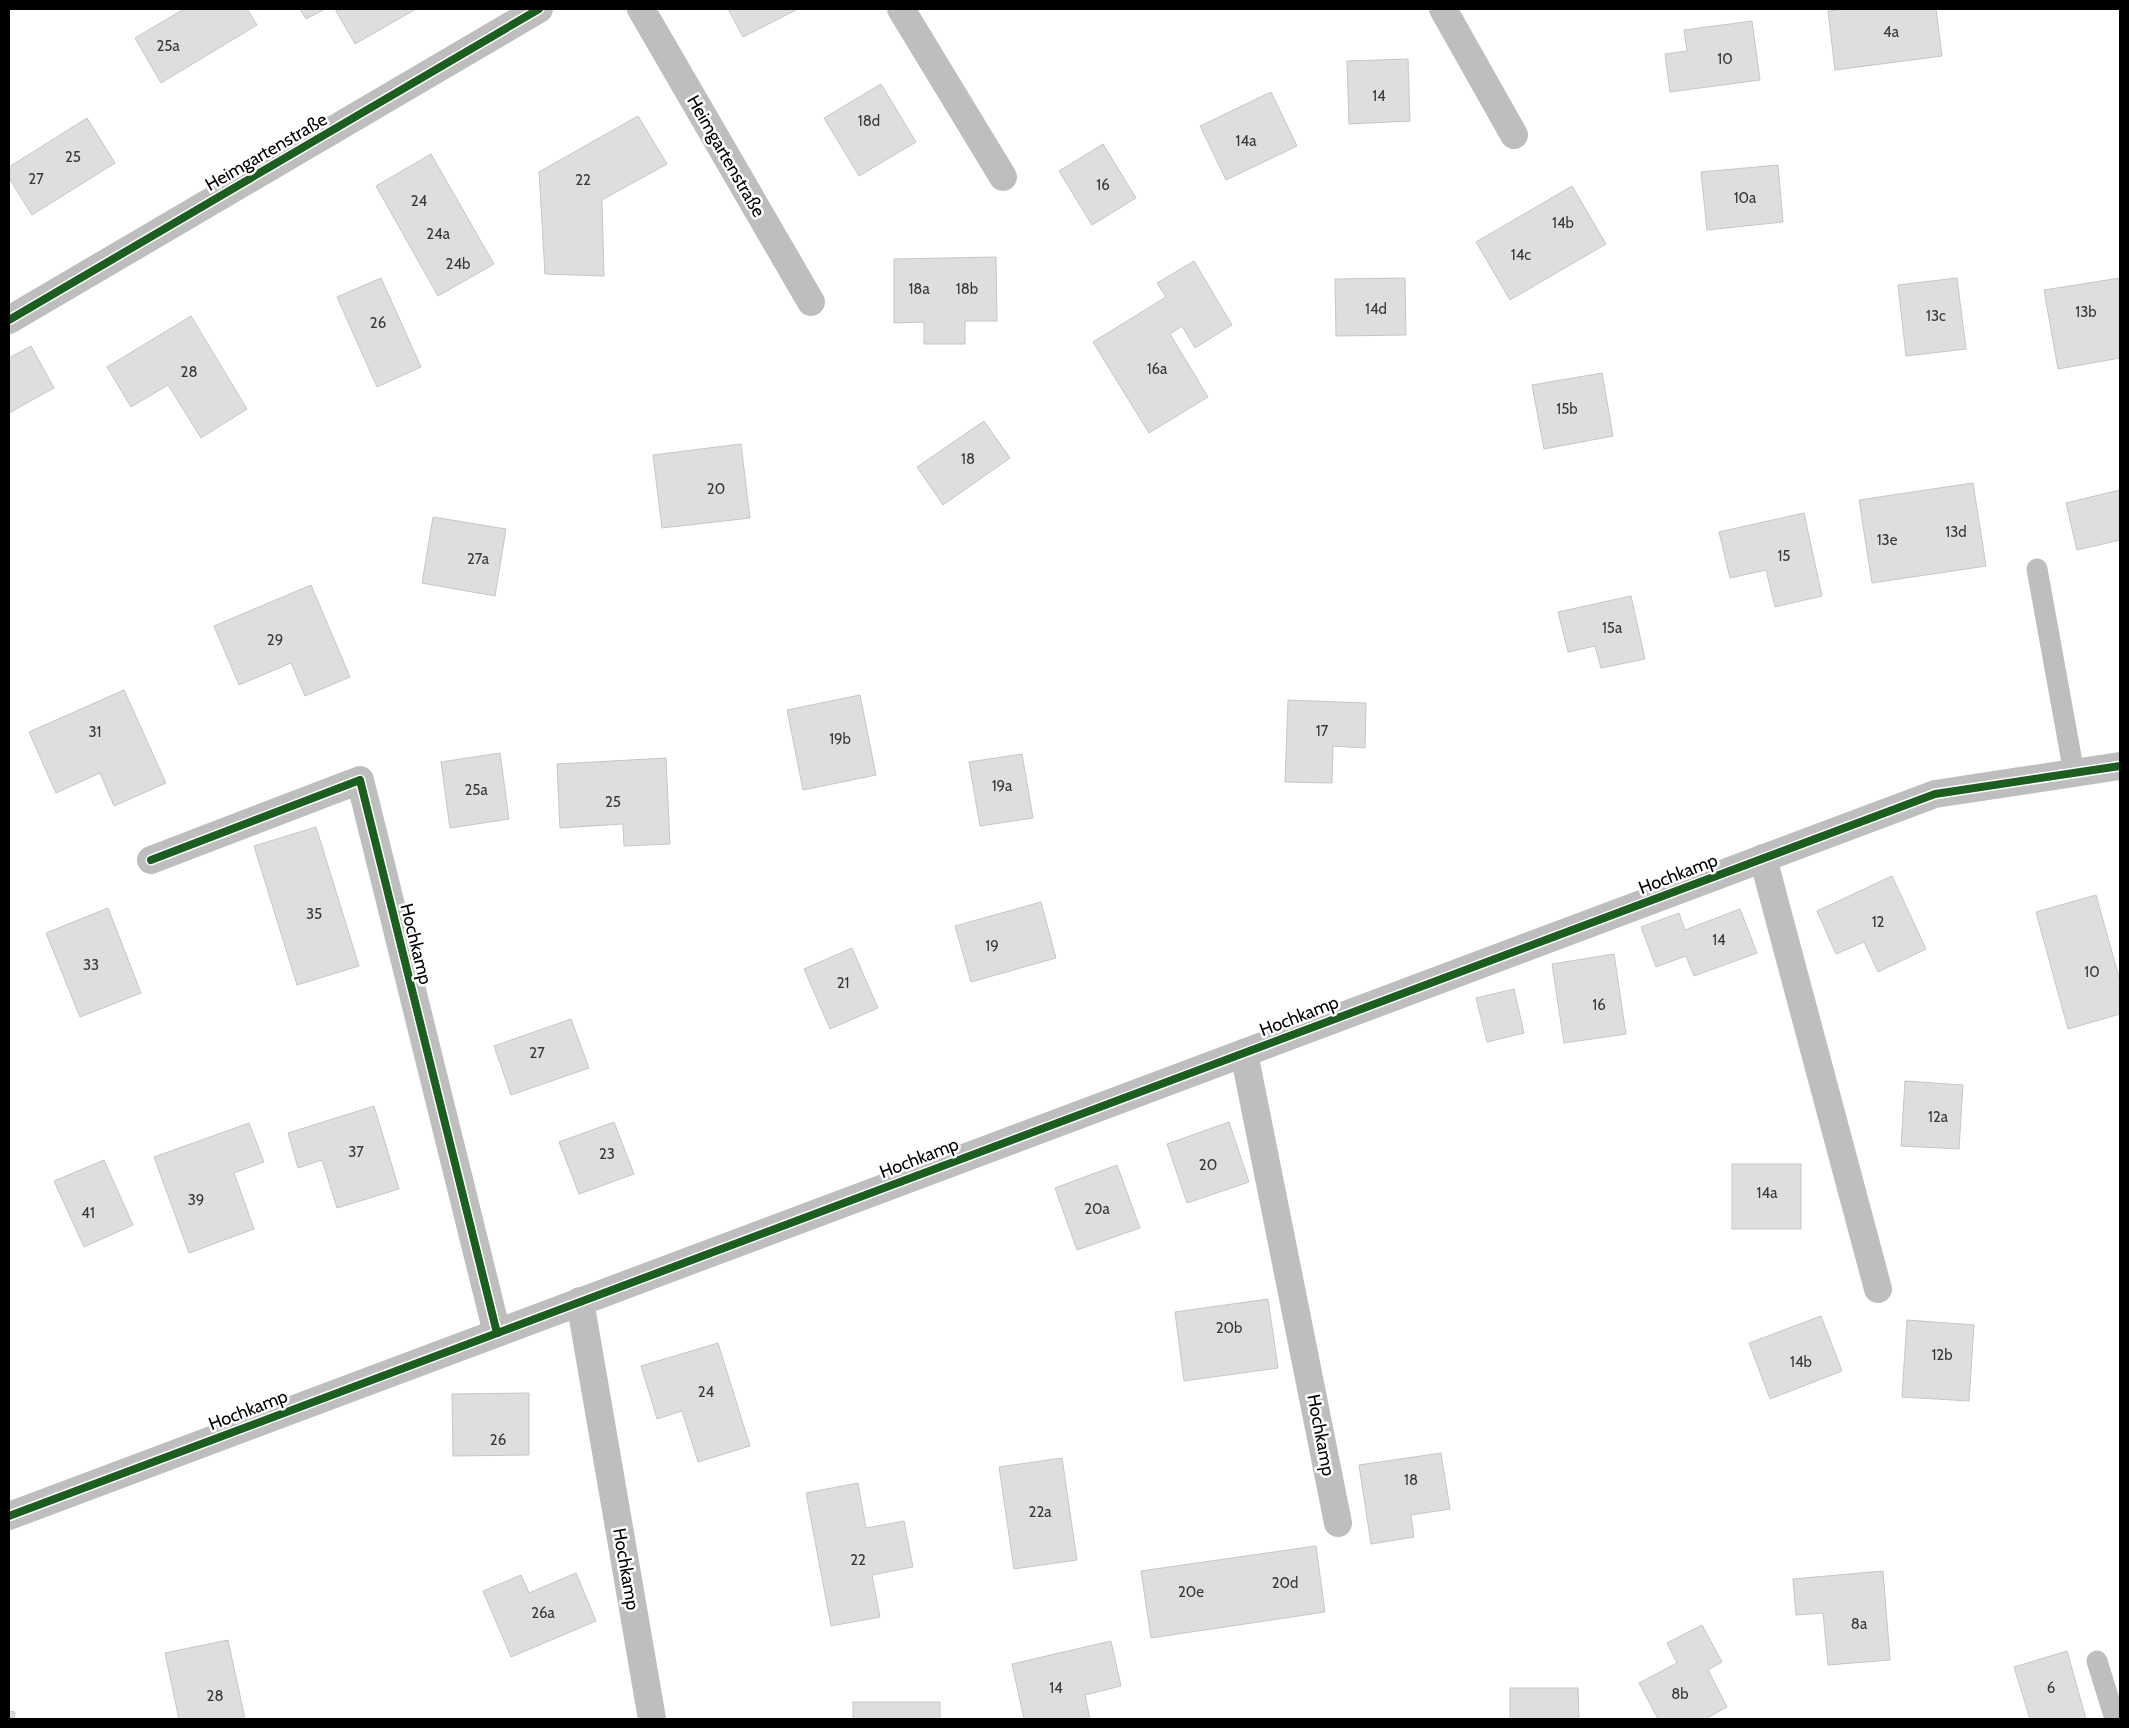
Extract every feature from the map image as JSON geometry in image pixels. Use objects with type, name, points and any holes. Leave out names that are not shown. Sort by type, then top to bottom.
[{"type":"street","name":"Heimgartenstraße","points":[[9,320],[538,9]]},
{"type":"street","name":"Heimgartenstraße","points":[[641,9],[811,302]]},
{"type":"street","points":[[901,9],[1003,177]]},
{"type":"street","points":[[1443,9],[1514,135]]},
{"type":"street","name":"Hochkamp","points":[[9,1516],[1935,794],[2120,766]]},
{"type":"street","name":"Hochkamp","points":[[151,860],[360,780],[497,1333]]},
{"type":"street","points":[[1763,858],[1878,1289]]},
{"type":"street","name":"Hochkamp","points":[[1244,1052],[1338,1523]]},
{"type":"street","name":"Hochkamp","points":[[580,1301],[652,1719]]},
{"type":"lane","points":[[2037,570],[2074,773]]},
{"type":"lane","points":[[2097,1662],[2115,1719]]},
{"type":"building","points":[[184,9],[247,9],[257,25],[161,83],[135,38]]},
{"type":"building","points":[[300,9],[325,9],[306,19]]},
{"type":"building","points":[[335,9],[416,9],[355,44]]},
{"type":"building","points":[[728,9],[798,9],[743,37]]},
{"type":"building","points":[[1843,9],[1936,9],[1942,56],[1835,70],[1828,11]]},
{"type":"building","points":[[1752,21],[1760,80],[1670,92],[1665,54],[1687,51],[1684,30]]},
{"type":"building","points":[[1408,59],[1410,121],[1349,124],[1347,61]]},
{"type":"building","points":[[881,84],[916,142],[859,176],[824,118]]},
{"type":"building","points":[[1271,92],[1297,146],[1226,180],[1200,126]]},
{"type":"building","points":[[638,116],[667,164],[602,200],[604,276],[545,274],[539,172]]},
{"type":"building","points":[[87,118],[115,163],[32,215],[9,178],[9,167]]},
{"type":"building","points":[[1103,144],[1136,198],[1092,225],[1059,171]]},
{"type":"building","points":[[431,154],[494,264],[438,296],[376,186]]},
{"type":"building","points":[[1778,165],[1783,222],[1707,230],[1701,172]]},
{"type":"building","points":[[1572,186],[1606,244],[1510,300],[1476,242]]},
{"type":"building","points":[[996,257],[997,321],[965,321],[965,344],[924,344],[924,322],[894,323],[894,259]]},
{"type":"building","points":[[1194,261],[1232,325],[1195,348],[1182,326],[1170,334],[1208,397],[1149,433],[1093,342],[1166,297],[1157,283]]},
{"type":"building","points":[[381,278],[421,367],[377,387],[337,297]]},
{"type":"building","points":[[1405,278],[1406,335],[1336,336],[1335,279]]},
{"type":"building","points":[[1957,278],[1966,349],[1906,356],[1898,285]]},
{"type":"building","points":[[2120,278],[2120,358],[2058,369],[2044,290]]},
{"type":"building","points":[[191,316],[247,409],[201,438],[168,385],[131,407],[107,367]]},
{"type":"building","points":[[31,346],[54,388],[9,413],[9,358]]},
{"type":"building","points":[[1602,373],[1613,436],[1544,449],[1532,385]]},
{"type":"building","points":[[984,421],[1010,458],[943,505],[917,467]]},
{"type":"building","points":[[741,444],[750,518],[662,528],[653,455]]},
{"type":"building","points":[[1973,483],[1986,566],[1872,583],[1859,500]]},
{"type":"building","points":[[2120,490],[2120,540],[2077,550],[2066,503]]},
{"type":"building","points":[[1804,513],[1822,596],[1775,607],[1766,570],[1730,578],[1719,532]]},
{"type":"building","points":[[433,517],[506,529],[495,596],[422,583]]},
{"type":"building","points":[[311,585],[350,677],[305,696],[291,663],[239,685],[214,626]]},
{"type":"building","points":[[1631,596],[1645,659],[1601,668],[1595,646],[1568,652],[1558,612]]},
{"type":"building","points":[[124,690],[166,783],[114,806],[100,773],[56,793],[29,732]]},
{"type":"building","points":[[860,695],[876,775],[803,790],[787,710]]},
{"type":"building","points":[[1288,700],[1366,703],[1365,748],[1333,746],[1332,783],[1285,782]]},
{"type":"building","points":[[500,753],[509,819],[450,828],[441,762]]},
{"type":"building","points":[[1022,754],[1033,818],[980,826],[969,762]]},
{"type":"building","points":[[666,758],[670,844],[624,846],[623,824],[560,828],[557,764]]},
{"type":"building","points":[[316,827],[359,966],[297,985],[254,846]]},
{"type":"building","points":[[1892,876],[1926,949],[1878,972],[1864,942],[1836,954],[1817,911]]},
{"type":"building","points":[[2096,895],[2120,981],[2120,1014],[2068,1029],[2036,912]]},
{"type":"building","points":[[1041,902],[1056,958],[971,982],[955,926]]},
{"type":"building","points":[[108,908],[141,993],[80,1017],[46,933]]},
{"type":"building","points":[[1740,909],[1757,953],[1694,976],[1686,956],[1656,967],[1641,927],[1679,913],[1685,930]]},
{"type":"building","points":[[852,948],[878,1008],[830,1029],[804,969]]},
{"type":"building","points":[[1614,954],[1626,1034],[1564,1043],[1552,964]]},
{"type":"building","points":[[1514,989],[1524,1033],[1487,1042],[1476,998]]},
{"type":"building","points":[[571,1019],[589,1068],[511,1095],[494,1046]]},
{"type":"building","points":[[1905,1081],[1963,1085],[1959,1149],[1901,1146]]},
{"type":"building","points":[[374,1106],[399,1189],[337,1208],[322,1160],[298,1168],[288,1133]]},
{"type":"building","points":[[614,1122],[634,1174],[579,1194],[559,1142]]},
{"type":"building","points":[[1229,1122],[1249,1182],[1187,1203],[1167,1144]]},
{"type":"building","points":[[249,1123],[264,1162],[234,1173],[254,1229],[189,1253],[154,1157]]},
{"type":"building","points":[[104,1160],[133,1225],[84,1247],[54,1181]]},
{"type":"building","points":[[1732,1164],[1801,1164],[1801,1229],[1732,1229]]},
{"type":"building","points":[[1117,1165],[1140,1228],[1077,1250],[1055,1188]]},
{"type":"building","points":[[1268,1299],[1278,1368],[1184,1381],[1175,1312]]},
{"type":"building","points":[[1821,1316],[1842,1371],[1770,1399],[1749,1343]]},
{"type":"building","points":[[1907,1320],[1974,1325],[1969,1401],[1902,1397]]},
{"type":"building","points":[[718,1343],[750,1446],[698,1462],[682,1411],[657,1419],[641,1366]]},
{"type":"building","points":[[529,1393],[529,1455],[453,1456],[452,1394]]},
{"type":"building","points":[[1441,1453],[1450,1509],[1411,1515],[1414,1537],[1371,1544],[1359,1465]]},
{"type":"building","points":[[1062,1458],[1077,1560],[1014,1569],[999,1467]]},
{"type":"building","points":[[858,1483],[866,1528],[904,1521],[913,1567],[872,1575],[880,1617],[831,1626],[806,1493]]},
{"type":"building","points":[[1316,1546],[1325,1612],[1151,1638],[1141,1571]]},
{"type":"building","points":[[1883,1571],[1890,1660],[1828,1665],[1823,1613],[1796,1615],[1793,1579]]},
{"type":"building","points":[[576,1573],[596,1621],[511,1657],[483,1591],[521,1575],[529,1593]]},
{"type":"building","points":[[1702,1625],[1722,1662],[1708,1670],[1727,1707],[1705,1719],[1658,1719],[1639,1683],[1677,1663],[1667,1643]]},
{"type":"building","points":[[228,1640],[245,1719],[179,1719],[165,1653]]},
{"type":"building","points":[[1111,1641],[1121,1686],[1085,1695],[1090,1719],[1024,1719],[1012,1664]]},
{"type":"building","points":[[2067,1651],[2086,1719],[2030,1719],[2014,1667]]},
{"type":"building","points":[[1510,1688],[1578,1688],[1579,1719],[1510,1719]]},
{"type":"building","points":[[853,1702],[940,1702],[940,1719],[853,1719]]},
{"type":"building","points":[[9,1711],[15,1712],[14,1719],[9,1719]]},
{"type":"cycle path","points":[[9,320],[539,9]]},
{"type":"cycle path","points":[[9,1516],[1935,794],[2120,766]]},
{"type":"cycle path","points":[[151,860],[360,780],[497,1333]]}]
